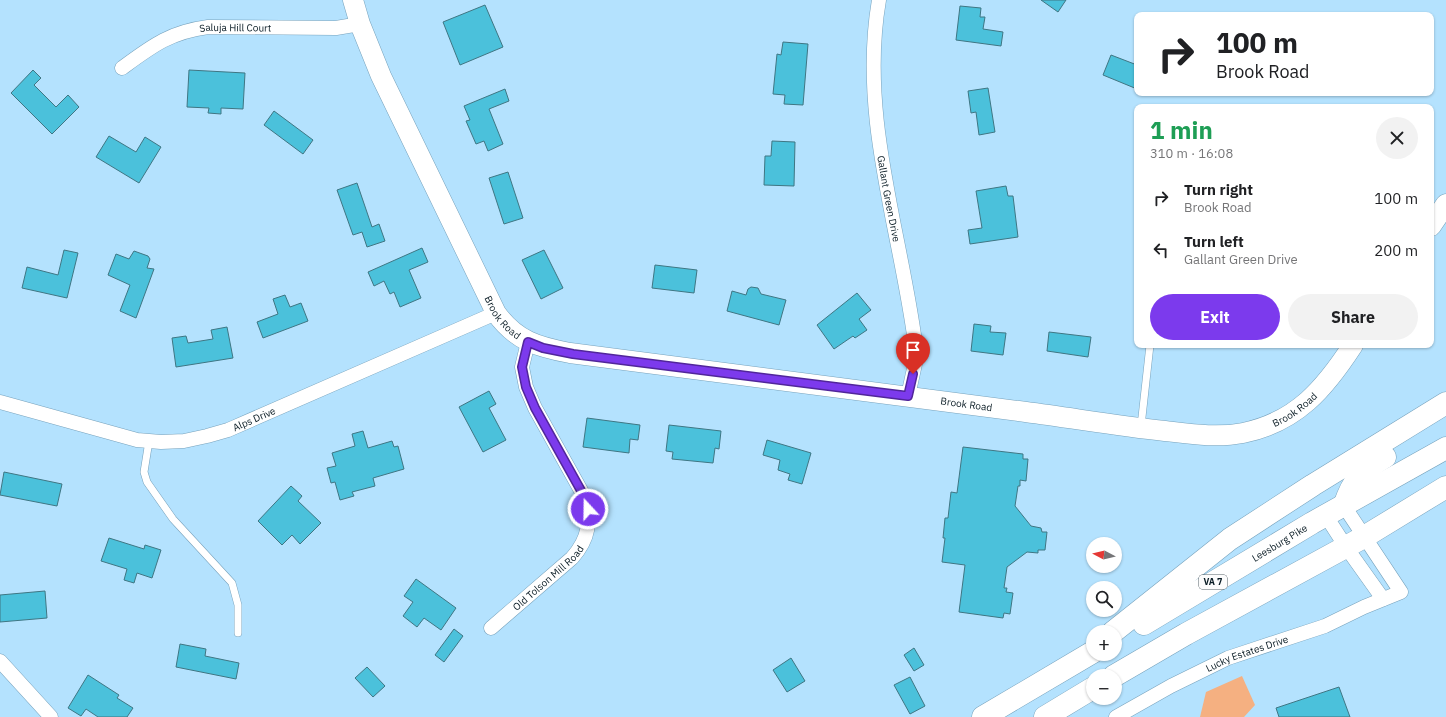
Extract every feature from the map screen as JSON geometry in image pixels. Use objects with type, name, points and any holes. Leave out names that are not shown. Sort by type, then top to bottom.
[{"type":"highway","points":[[1122,626],[1230,539],[1307,488],[1446,403]]},
{"type":"highway","points":[[1335,511],[1352,485],[1365,470],[1446,420]]},
{"type":"highway","name":"Leesburg Pike","points":[[1122,636],[1446,448]]},
{"type":"highway","points":[[1122,671],[1186,634],[1355,542],[1446,487]]},
{"type":"highway","points":[[1073,664],[1086,654]]},
{"type":"highway","points":[[983,717],[1086,656]]},
{"type":"highway","points":[[1044,717],[1086,692]]},
{"type":"street","name":"Brook Road","points":[[353,0],[360,24],[384,83],[496,313],[514,333],[528,342],[543,348],[573,354],[908,396],[1140,429],[1219,436],[1263,428],[1285,418],[1310,399],[1326,383],[1351,348]]},
{"type":"street","name":"Gallant Green Drive","points":[[879,0],[874,42],[876,111],[884,167],[916,342],[915,364],[908,396]]},
{"type":"street","name":"Saluja Hill Court","points":[[122,68],[155,44],[172,35],[190,29],[208,27],[336,28],[360,24]]},
{"type":"street","points":[[1434,222],[1446,204]]},
{"type":"street","name":"Alps Drive","points":[[0,402],[123,437],[149,441],[184,441],[228,430],[496,313]]},
{"type":"street","name":"Old Tolson Mill Road","points":[[491,628],[581,549],[587,538],[589,524],[588,509],[584,496],[535,408],[526,387],[522,367],[528,342]]},
{"type":"street","name":"Lucky Estates Drive","points":[[1335,511],[1355,542],[1383,599]]},
{"type":"street","name":"Lucky Estates Drive","points":[[1116,717],[1171,686],[1228,658],[1325,626],[1401,592],[1355,542],[1335,511]]},
{"type":"street","points":[[0,661],[51,717]]},
{"type":"lane","points":[[1140,429],[1150,348]]},
{"type":"lane","points":[[149,441],[144,472],[147,482],[173,519],[232,583],[238,605],[238,633]]},
{"type":"shaded area","points":[[1242,676],[1255,705],[1244,717],[1200,717],[1206,692]]},
{"type":"building","points":[[1041,0],[1066,0],[1058,12]]},
{"type":"building","points":[[485,5],[503,47],[460,65],[443,22]]},
{"type":"building","points":[[960,6],[981,8],[980,17],[985,17],[983,29],[1003,32],[1001,46],[956,40]]},
{"type":"building","points":[[783,42],[808,44],[803,105],[784,104],[785,95],[773,94],[777,54],[781,55]]},
{"type":"building","points":[[1111,55],[1134,64],[1134,88],[1103,75]]},
{"type":"building","points":[[33,70],[41,78],[34,85],[56,107],[68,95],[79,107],[52,134],[11,93]]},
{"type":"building","points":[[189,70],[245,73],[243,109],[221,108],[221,114],[208,113],[209,108],[187,107]]},
{"type":"building","points":[[988,88],[995,132],[979,135],[976,112],[971,113],[968,91]]},
{"type":"building","points":[[505,89],[509,101],[489,109],[503,144],[488,151],[484,141],[476,144],[466,121],[470,120],[464,106]]},
{"type":"building","points":[[274,111],[313,140],[303,154],[264,125]]},
{"type":"building","points":[[109,136],[136,152],[145,137],[161,147],[139,183],[96,157]]},
{"type":"building","points":[[772,141],[795,142],[794,186],[764,185],[765,156],[771,156]]},
{"type":"building","points":[[508,172],[523,218],[504,224],[489,178]]},
{"type":"building","points":[[357,183],[372,227],[379,224],[385,241],[367,247],[362,232],[353,235],[337,190]]},
{"type":"building","points":[[1006,186],[1008,196],[1013,196],[1018,237],[970,244],[968,230],[982,228],[976,191]]},
{"type":"building","points":[[422,248],[428,262],[409,270],[421,298],[400,307],[394,292],[390,294],[384,281],[374,286],[368,272]]},
{"type":"building","points":[[64,250],[78,253],[67,298],[22,288],[27,267],[58,275]]},
{"type":"building","points":[[544,250],[563,288],[541,299],[522,260]]},
{"type":"building","points":[[134,251],[148,256],[150,259],[147,268],[154,269],[136,318],[120,311],[130,285],[108,275],[116,254],[129,259]]},
{"type":"building","points":[[655,265],[697,270],[694,293],[652,288]]},
{"type":"building","points":[[751,287],[758,288],[761,294],[786,300],[779,325],[727,311],[732,291],[746,295],[748,289]]},
{"type":"building","points":[[857,293],[871,310],[859,319],[867,330],[855,338],[853,336],[834,349],[817,325]]},
{"type":"building","points":[[285,295],[290,307],[301,303],[308,321],[263,338],[257,322],[278,314],[273,299]]},
{"type":"building","points":[[974,324],[991,326],[990,332],[1006,333],[1003,355],[971,351]]},
{"type":"building","points":[[227,327],[233,358],[176,367],[172,338],[186,336],[188,343],[213,339],[211,330]]},
{"type":"building","points":[[1049,332],[1091,337],[1088,357],[1047,351]]},
{"type":"building","points":[[489,391],[496,404],[489,408],[506,440],[483,452],[459,407]]},
{"type":"building","points":[[587,418],[640,425],[638,440],[630,439],[629,453],[583,447]]},
{"type":"building","points":[[669,425],[721,431],[719,449],[715,448],[713,463],[672,459],[673,452],[666,451]]},
{"type":"building","points":[[363,431],[368,448],[392,441],[394,447],[398,446],[404,469],[373,478],[375,486],[352,492],[354,496],[340,500],[335,482],[331,483],[327,468],[336,466],[332,453],[355,446],[352,434]]},
{"type":"building","points":[[767,440],[811,453],[802,484],[788,480],[790,474],[778,470],[780,460],[763,455]]},
{"type":"building","points":[[963,447],[1023,454],[1023,459],[1028,459],[1026,481],[1020,480],[1015,506],[1031,526],[1041,528],[1042,532],[1047,532],[1045,550],[1038,550],[1038,553],[1027,552],[1007,567],[1004,588],[1007,588],[1006,592],[1013,593],[1010,614],[1004,613],[1003,618],[959,612],[965,565],[942,562],[945,538],[943,538],[945,518],[948,518],[951,492],[957,493]]},
{"type":"building","points":[[4,472],[62,484],[57,506],[0,495]]},
{"type":"building","points":[[291,486],[302,496],[298,501],[321,523],[300,544],[292,535],[282,545],[258,521]]},
{"type":"building","points":[[109,538],[144,549],[145,545],[161,550],[152,578],[137,573],[134,583],[124,580],[127,569],[101,561]]},
{"type":"building","points":[[416,579],[456,608],[441,630],[424,618],[417,627],[403,616],[413,602],[404,596]]},
{"type":"building","points":[[45,591],[47,618],[0,622],[0,595]]},
{"type":"building","points":[[454,629],[463,636],[444,662],[435,655]]},
{"type":"building","points":[[180,644],[206,649],[205,656],[239,663],[236,679],[176,667]]},
{"type":"building","points":[[914,648],[924,665],[914,671],[904,655]]},
{"type":"building","points":[[791,658],[805,681],[787,692],[773,670]]},
{"type":"building","points":[[367,667],[385,686],[373,697],[355,678]]},
{"type":"building","points":[[88,675],[119,695],[117,698],[133,708],[127,717],[98,717],[86,709],[81,716],[68,708]]},
{"type":"building","points":[[910,677],[925,706],[910,714],[894,685]]},
{"type":"building","points":[[1339,687],[1350,717],[1279,717],[1276,708]]},
{"type":"route","points":[[588,509],[584,496],[535,408],[526,387],[522,367],[528,342],[543,348],[573,354],[908,396],[913,374]]}]
